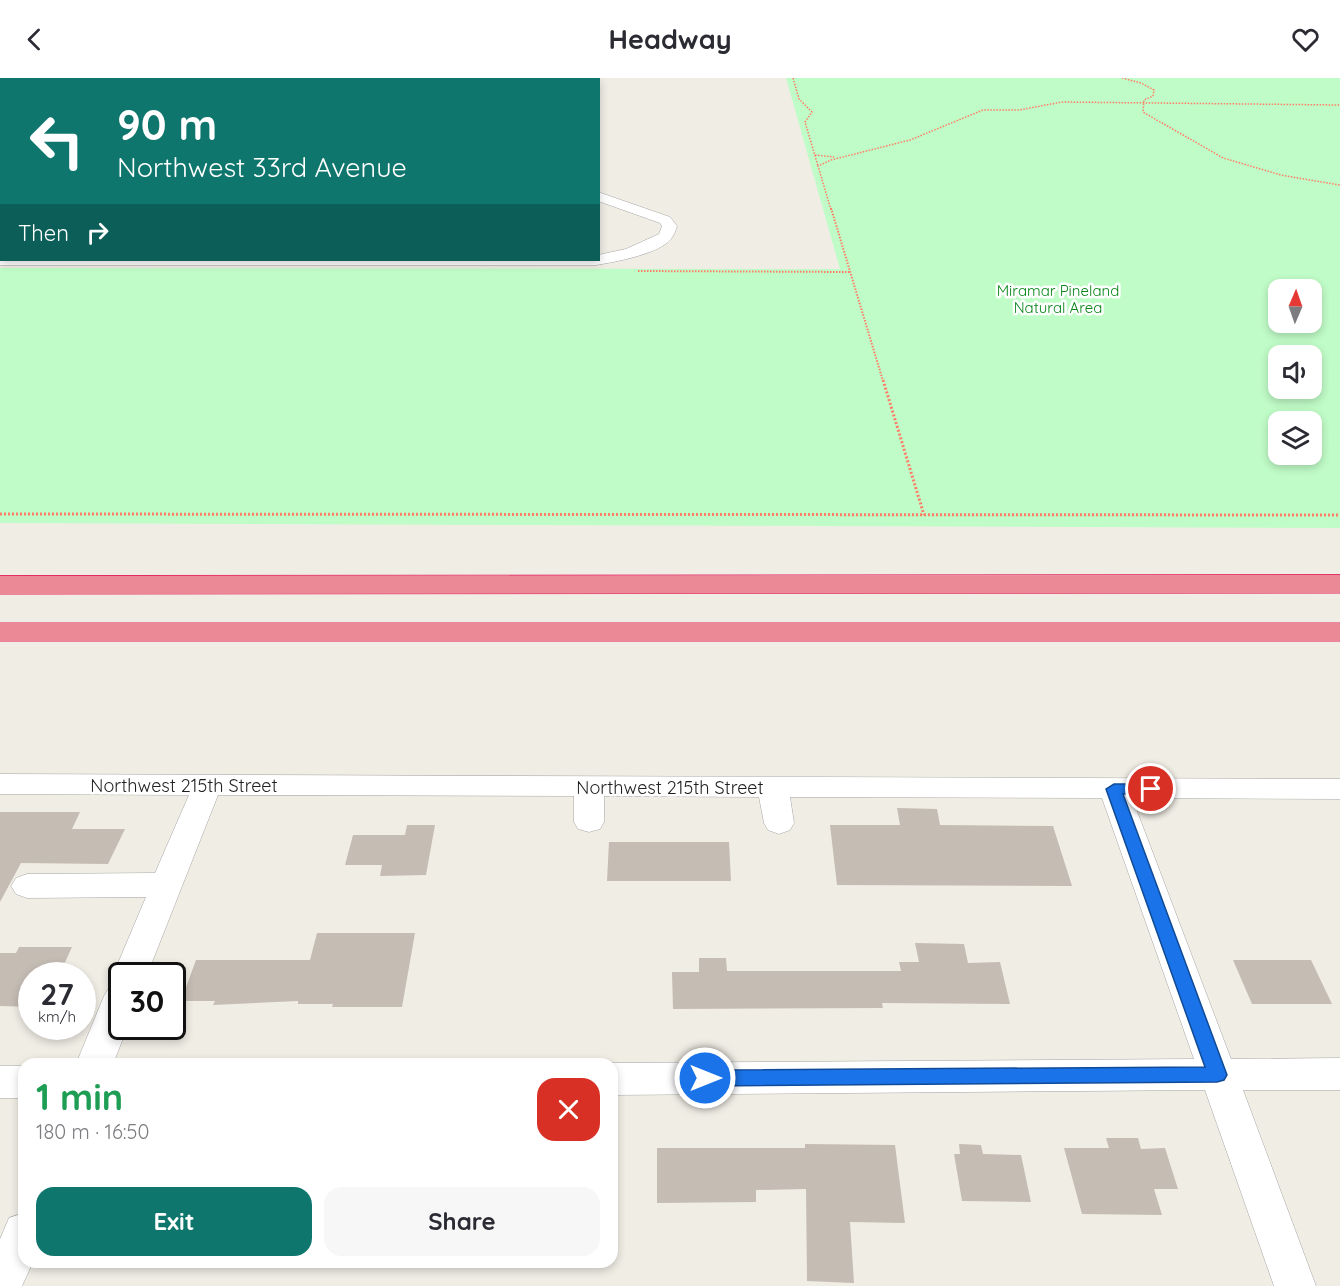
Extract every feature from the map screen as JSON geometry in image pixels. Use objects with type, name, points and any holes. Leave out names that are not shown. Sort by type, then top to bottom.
[{"type":"highway","points":[[0,585],[1340,584]]},
{"type":"highway","points":[[0,632],[1340,632]]},
{"type":"street","points":[[600,197],[665,220],[670,226],[665,237],[647,248],[600,259]]},
{"type":"street","name":"Northwest 215th Street","points":[[0,784],[1340,789]]},
{"type":"street","points":[[135,962],[207,786]]},
{"type":"street","points":[[589,822],[590,787]]},
{"type":"street","points":[[773,788],[779,822]]},
{"type":"street","points":[[1114,789],[1295,1286]]},
{"type":"street","points":[[27,886],[167,885]]},
{"type":"street","points":[[96,1058],[108,1030]]},
{"type":"street","points":[[618,1079],[1340,1074]]},
{"type":"street","points":[[0,1082],[18,1083]]},
{"type":"street","points":[[1,1286],[18,1246]]},
{"type":"path","points":[[793,78],[799,99],[812,112],[805,122],[924,514]]},
{"type":"path","points":[[1122,78],[1141,83],[1154,90],[1152,96],[1144,100],[1143,112],[1223,158],[1281,175],[1340,185]]},
{"type":"path","points":[[818,166],[839,158],[910,140],[983,110],[1019,110],[1062,102],[1340,105]]},
{"type":"path","points":[[814,154],[839,158]]},
{"type":"path","points":[[0,514],[1340,515]]},
{"type":"green space","name":"Miramar Pineland Natural Area","points":[[786,78],[1340,78],[1340,528],[0,523],[0,268],[840,269]]},
{"type":"building","points":[[897,808],[937,809],[940,825],[1053,826],[1072,886],[837,885],[830,825],[900,825]]},
{"type":"building","points":[[0,812],[80,812],[72,829],[125,829],[108,864],[21,863],[0,902]]},
{"type":"building","points":[[407,825],[435,825],[426,875],[380,876],[382,865],[345,865],[353,835],[405,835]]},
{"type":"building","points":[[609,842],[729,842],[731,881],[607,881]]},
{"type":"building","points":[[317,933],[415,933],[402,1007],[332,1007],[333,1004],[298,1004],[298,1001],[213,1005],[215,1001],[186,1001],[186,987],[196,960],[310,960]]},
{"type":"building","points":[[915,943],[964,944],[968,963],[1000,962],[1010,1004],[882,1003],[883,1008],[673,1009],[672,972],[699,972],[699,958],[726,958],[727,971],[901,971],[899,962],[919,962]]},
{"type":"building","points":[[19,947],[72,947],[65,962],[18,962],[18,1007],[0,1006],[0,953],[16,953]]},
{"type":"building","points":[[1233,960],[1311,960],[1332,1004],[1252,1004]]},
{"type":"building","points":[[1106,1138],[1138,1138],[1141,1149],[1165,1148],[1178,1189],[1154,1189],[1162,1215],[1082,1214],[1064,1148],[1109,1148]]},
{"type":"building","points":[[805,1144],[895,1145],[905,1223],[850,1222],[854,1283],[807,1281],[806,1189],[756,1190],[756,1202],[657,1203],[657,1148],[805,1148]]},
{"type":"building","points":[[959,1144],[981,1145],[983,1154],[1021,1155],[1031,1202],[962,1201],[954,1154],[960,1154]]},
{"type":"route","points":[[705,1078],[1217,1075],[1114,789],[1151,789]]}]
